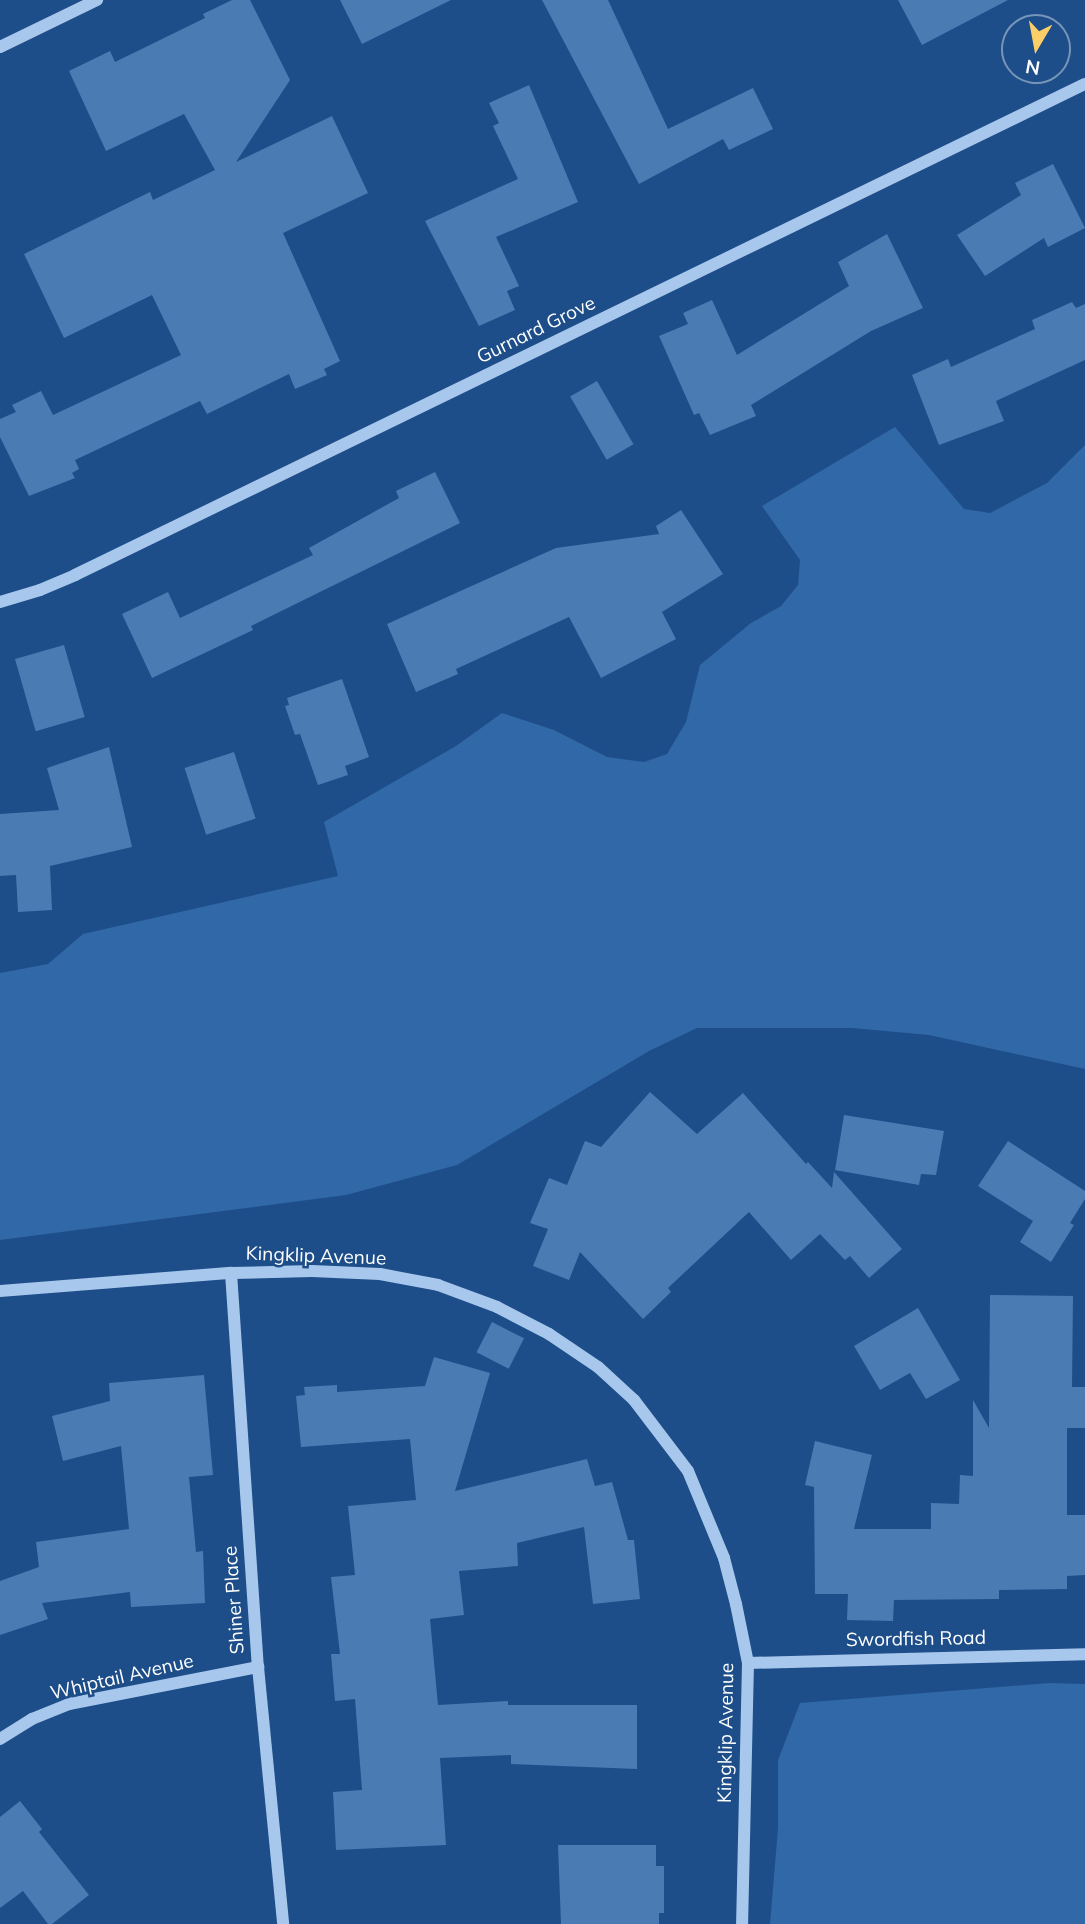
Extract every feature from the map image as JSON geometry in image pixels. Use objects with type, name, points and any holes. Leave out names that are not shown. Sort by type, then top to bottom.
[{"type":"street","points":[[0,47],[97,0]]},
{"type":"street","name":"Gurnard Grove","points":[[0,602],[40,590],[75,575],[1085,84]]},
{"type":"street","name":"Kingklip Avenue","points":[[0,1292],[231,1273],[353,1273],[438,1285],[497,1307],[539,1329],[598,1367],[634,1400],[688,1472],[724,1558],[748,1663],[742,1924]]},
{"type":"street","name":"Shiner Place","points":[[231,1273],[258,1667],[283,1924]]},
{"type":"street","name":"Swordfish Road","points":[[748,1663],[1085,1654]]},
{"type":"street","name":"Whiptail Avenue","points":[[0,1739],[32,1719],[69,1704],[258,1667]]},
{"type":"shaded area","points":[[895,427],[964,509],[990,513],[1047,483],[1085,445],[1085,1069],[929,1035],[852,1028],[697,1028],[649,1051],[457,1165],[346,1195],[0,1240],[0,973],[48,964],[83,934],[338,876],[324,822],[456,746],[502,713],[554,730],[607,757],[644,762],[667,754],[686,722],[700,665],[751,623],[781,606],[798,585],[800,560],[762,506]]},
{"type":"shaded area","points":[[1050,1683],[1085,1684],[1085,1924],[770,1924],[778,1828],[778,1760],[800,1703]]},
{"type":"building","points":[[232,0],[250,0],[290,80],[236,162],[332,116],[368,193],[283,233],[340,361],[324,369],[327,375],[295,389],[289,374],[207,414],[200,401],[75,460],[79,469],[72,473],[75,478],[29,496],[0,437],[0,419],[16,412],[12,405],[41,391],[53,415],[181,355],[152,295],[64,338],[24,254],[150,192],[153,200],[215,170],[184,114],[106,151],[69,71],[110,51],[115,62],[205,18],[203,14]]},
{"type":"building","points":[[340,0],[451,0],[362,44]]},
{"type":"building","points":[[542,0],[608,0],[668,129],[753,88],[773,129],[729,150],[723,139],[639,184]]},
{"type":"building","points":[[898,0],[1008,0],[922,45]]},
{"type":"building","points":[[529,85],[578,202],[496,237],[519,286],[507,291],[515,310],[479,326],[425,221],[518,179],[493,126],[499,123],[489,103]]},
{"type":"building","points":[[1053,164],[1085,228],[1048,247],[1044,238],[985,276],[957,235],[1021,195],[1015,183]]},
{"type":"building","points":[[887,234],[923,308],[871,331],[751,405],[756,416],[710,435],[699,413],[694,415],[659,336],[688,324],[683,313],[712,300],[737,355],[849,286],[838,262]]},
{"type":"building","points":[[1072,302],[1076,308],[1085,304],[1085,360],[996,401],[1004,421],[939,445],[912,375],[948,359],[951,367],[1035,329],[1032,320]]},
{"type":"building","points":[[597,381],[634,444],[607,460],[570,396]]},
{"type":"building","points":[[435,472],[460,523],[251,626],[253,630],[152,678],[122,614],[168,592],[180,618],[313,555],[309,548],[399,498],[396,491]]},
{"type":"building","points":[[681,510],[723,574],[662,612],[676,639],[601,678],[569,617],[456,669],[458,674],[416,692],[387,624],[556,548],[659,534],[656,526]]},
{"type":"building","points":[[64,645],[85,717],[36,731],[15,659]]},
{"type":"building","points":[[342,679],[369,757],[345,766],[348,775],[318,785],[300,734],[295,735],[285,706],[289,705],[287,698]]},
{"type":"building","points":[[109,747],[132,847],[50,866],[52,910],[18,912],[16,875],[0,876],[0,814],[59,810],[47,768]]},
{"type":"building","points":[[234,752],[256,819],[206,835],[185,768]]},
{"type":"building","points":[[650,1092],[697,1134],[743,1093],[806,1164],[808,1162],[832,1188],[834,1172],[902,1249],[869,1278],[850,1256],[845,1260],[820,1234],[791,1260],[749,1212],[668,1288],[671,1292],[643,1319],[580,1252],[569,1280],[533,1266],[548,1229],[530,1223],[549,1178],[567,1185],[585,1141],[601,1147]]},
{"type":"building","points":[[844,1115],[944,1131],[936,1175],[921,1174],[919,1185],[835,1170]]},
{"type":"building","points":[[1008,1141],[1085,1191],[1085,1199],[1070,1223],[1074,1225],[1051,1262],[1020,1242],[1033,1221],[978,1186]]},
{"type":"building","points":[[990,1295],[1073,1296],[1072,1387],[1085,1387],[1085,1428],[1067,1428],[1067,1515],[1085,1515],[1085,1575],[1067,1576],[1067,1589],[999,1590],[999,1599],[894,1600],[893,1621],[847,1620],[848,1594],[815,1594],[814,1487],[805,1485],[815,1441],[872,1455],[854,1529],[931,1529],[931,1503],[959,1504],[960,1475],[973,1476],[973,1400],[989,1428]]},
{"type":"building","points":[[918,1308],[960,1380],[926,1399],[910,1373],[880,1390],[854,1346]]},
{"type":"building","points":[[492,1322],[524,1338],[509,1369],[477,1352]]},
{"type":"building","points":[[434,1357],[490,1373],[455,1491],[587,1459],[595,1486],[612,1482],[628,1540],[634,1540],[640,1599],[593,1604],[584,1527],[517,1543],[518,1566],[459,1571],[464,1615],[430,1619],[438,1705],[508,1701],[508,1705],[637,1705],[637,1769],[511,1764],[511,1755],[440,1758],[446,1845],[336,1850],[333,1792],[362,1790],[355,1699],[335,1701],[331,1654],[340,1654],[331,1577],[355,1575],[348,1506],[416,1500],[410,1439],[301,1447],[296,1396],[305,1395],[304,1387],[337,1385],[337,1392],[425,1386]]},
{"type":"building","points":[[204,1375],[213,1475],[189,1477],[196,1552],[203,1551],[205,1603],[131,1607],[130,1592],[42,1603],[48,1619],[0,1635],[0,1581],[39,1567],[36,1542],[129,1529],[121,1446],[63,1461],[52,1416],[110,1401],[109,1383]]},
{"type":"building","points":[[20,1801],[42,1829],[39,1832],[89,1895],[52,1924],[48,1924],[23,1891],[0,1908],[0,1817]]},
{"type":"building","points":[[558,1845],[656,1845],[656,1866],[664,1866],[664,1913],[659,1913],[659,1924],[561,1924]]}]
